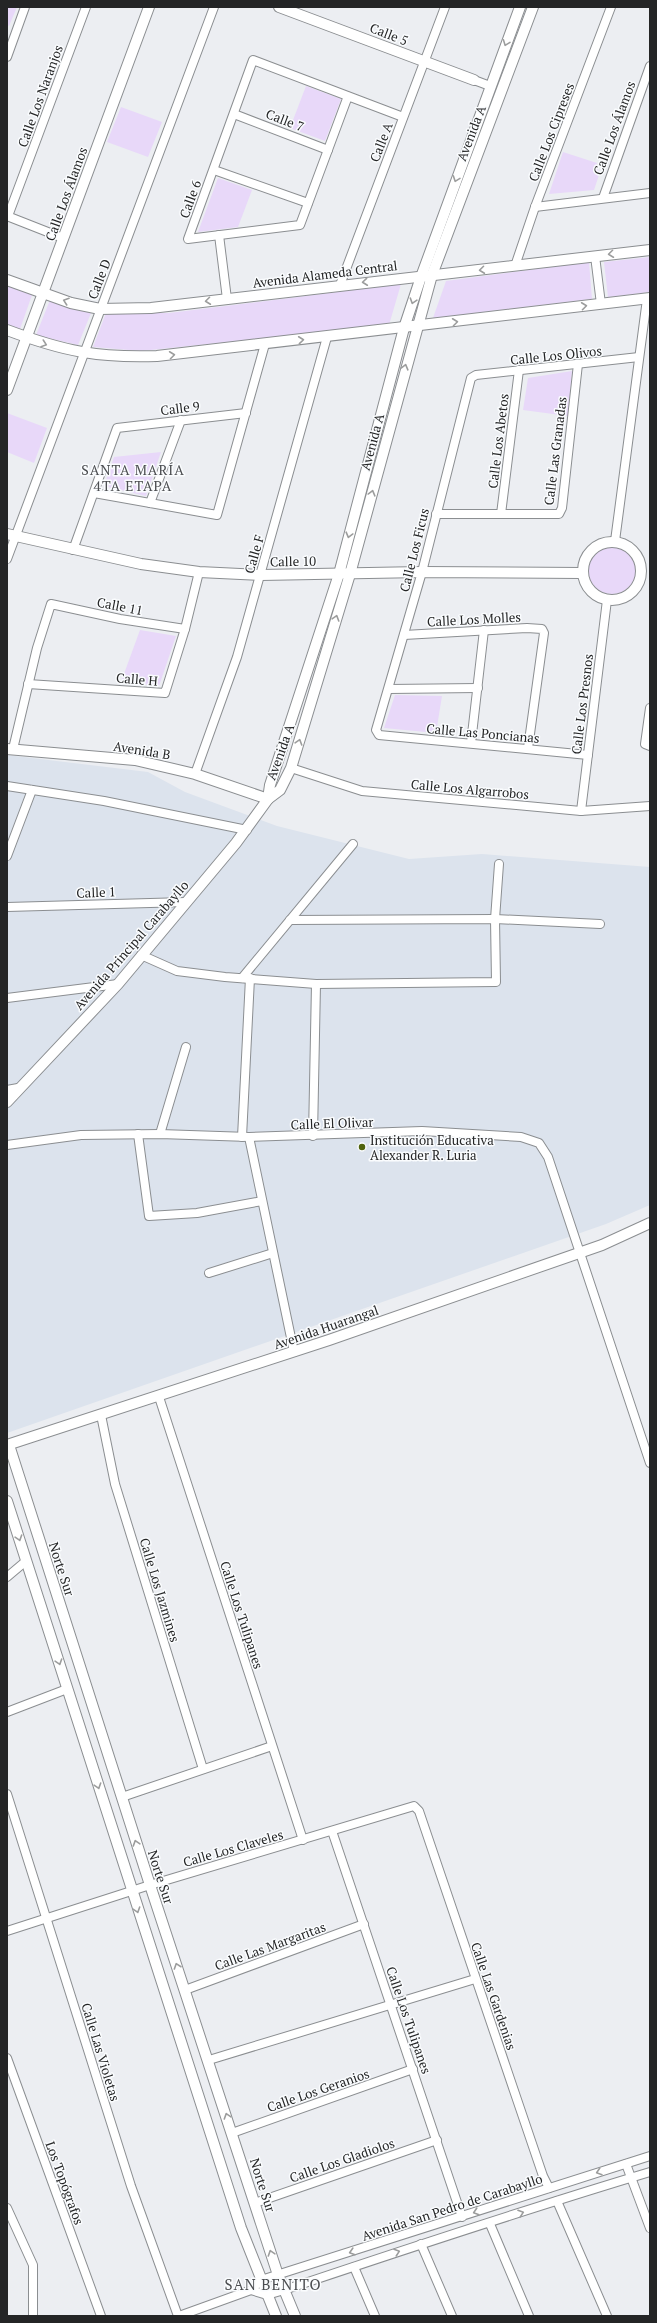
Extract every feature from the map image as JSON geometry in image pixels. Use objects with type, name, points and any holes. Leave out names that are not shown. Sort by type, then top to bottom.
[{"type":"street","points":[[7,57],[25,7]]},
{"type":"street","name":"Calle Los Naranjos","points":[[8,216],[86,7]]},
{"type":"street","name":"Calle Los Álamos","points":[[7,390],[149,7]]},
{"type":"street","name":"Calle D","points":[[7,560],[11,535],[84,354],[214,7]]},
{"type":"street","name":"Calle 5","points":[[279,7],[490,86]]},
{"type":"street","name":"Calle A","points":[[340,285],[445,7]]},
{"type":"street","name":"Avenida A","points":[[268,799],[272,777],[339,574],[404,328],[490,86],[520,7]]},
{"type":"street","name":"Avenida A","points":[[268,799],[280,790],[291,768],[350,574],[416,327],[432,276],[532,7]]},
{"type":"street","name":"Calle Los Cipreses","points":[[515,266],[535,206],[611,7]]},
{"type":"street","name":"Calle 6","points":[[308,203],[300,226],[188,239],[253,60],[348,96]]},
{"type":"street","name":"Calle Los Álamos","points":[[603,198],[650,66]]},
{"type":"street","points":[[214,170],[308,203],[348,96],[403,117]]},
{"type":"street","name":"Calle 7","points":[[234,114],[328,150]]},
{"type":"street","points":[[535,206],[650,193]]},
{"type":"street","points":[[8,216],[63,238]]},
{"type":"street","points":[[219,235],[228,299]]},
{"type":"street","name":"Avenida Alameda Central","points":[[7,280],[71,303],[100,309],[151,308],[650,250]]},
{"type":"street","points":[[596,256],[601,304]]},
{"type":"street","points":[[7,330],[53,347],[84,354],[115,357],[157,356],[416,327],[648,298],[615,541]]},
{"type":"street","name":"Calle F","points":[[195,774],[237,657],[327,337]]},
{"type":"street","points":[[73,550],[94,493],[217,515],[265,344]]},
{"type":"street","name":"Calle Los Olivos","points":[[476,375],[639,357]]},
{"type":"street","name":"Calle Las Granadas","points":[[436,514],[558,514],[561,511],[578,364]]},
{"type":"street","name":"Calle Los Abetos","points":[[501,514],[519,370]]},
{"type":"street","name":"Calle Los Ficus","points":[[377,733],[422,572],[471,378],[476,375]]},
{"type":"street","name":"Calle 9","points":[[94,493],[117,428],[246,413]]},
{"type":"street","points":[[150,503],[181,420]]},
{"type":"street","name":"Calle 10","points":[[11,535],[141,564],[199,572],[260,575],[422,572],[582,572]]},
{"type":"street","points":[[615,541],[630,548],[646,571],[635,589],[627,596],[618,600],[607,600],[598,597],[590,591],[582,572],[588,553],[595,546],[605,542],[615,541]]},
{"type":"street","points":[[354,558],[358,565],[367,573]]},
{"type":"street","name":"Calle H","points":[[28,684],[165,693],[186,629],[199,572]]},
{"type":"street","name":"Calle Los Presnos","points":[[581,811],[607,600]]},
{"type":"street","name":"Calle 11","points":[[28,684],[37,648],[51,604],[120,619],[186,629]]},
{"type":"street","name":"Calle Los Molles","points":[[404,635],[538,628],[544,633],[528,748]]},
{"type":"street","points":[[471,743],[484,630]]},
{"type":"street","points":[[10,749],[28,684]]},
{"type":"street","points":[[389,688],[478,688]]},
{"type":"street","points":[[649,746],[645,744],[650,708]]},
{"type":"street","name":"Calle Las Poncianas","points":[[377,733],[588,755]]},
{"type":"street","name":"Avenida B","points":[[10,749],[135,760],[195,774],[268,799]]},
{"type":"street","name":"Calle Los Algarrobos","points":[[291,768],[362,791],[581,811],[650,806]]},
{"type":"street","points":[[7,786],[190,817],[247,830]]},
{"type":"street","points":[[7,856],[32,790]]},
{"type":"street","name":"Avenida Principal Carabayllo","points":[[7,1102],[18,1088],[118,984],[247,830],[268,799]]},
{"type":"street","points":[[294,1352],[262,1201],[245,1137],[246,978],[290,920],[354,844]]},
{"type":"street","points":[[141,955],[177,971],[316,984],[496,982],[496,919],[499,864]]},
{"type":"street","name":"Calle 1","points":[[7,907],[186,902]]},
{"type":"street","points":[[290,920],[496,919],[600,924]]},
{"type":"street","points":[[7,998],[118,984]]},
{"type":"street","points":[[313,1136],[316,984]]},
{"type":"street","points":[[160,1134],[186,1047]]},
{"type":"street","points":[[7,1090],[18,1088]]},
{"type":"street","name":"Calle El Olivar","points":[[7,1145],[81,1135],[160,1134],[245,1137],[313,1136],[422,1131],[521,1137],[539,1143],[548,1157],[650,1463]]},
{"type":"street","points":[[138,1134],[149,1216],[197,1213],[262,1201]]},
{"type":"street","name":"Avenida Huarangal","points":[[8,1445],[294,1352],[580,1253],[622,1237],[650,1223]]},
{"type":"street","points":[[209,1273],[273,1253]]},
{"type":"street","name":"Calle Los Tulipanes","points":[[159,1397],[303,1840]]},
{"type":"street","name":"Calle Los Jazmines","points":[[101,1415],[114,1484],[203,1769]]},
{"type":"street","name":"Norte Sur","points":[[8,1445],[278,2275],[295,2316]]},
{"type":"street","points":[[7,1501],[131,1891],[241,2228],[276,2316]]},
{"type":"street","points":[[7,1577],[26,1561]]},
{"type":"street","points":[[7,1712],[67,1689]]},
{"type":"street","points":[[122,1797],[272,1746]]},
{"type":"street","name":"Calle Las Violetas","points":[[7,1794],[131,2186],[179,2316]]},
{"type":"street","name":"Calle Los Claveles","points":[[7,1931],[150,1885],[303,1840],[406,1807],[414,1806],[419,1811]]},
{"type":"street","name":"Calle Las Gardenias","points":[[419,1811],[475,1979],[543,2176],[549,2188]]},
{"type":"street","name":"Calle Los Tulipanes","points":[[332,1831],[462,2217]]},
{"type":"street","name":"Calle Las Margaritas","points":[[185,1990],[364,1924]]},
{"type":"street","points":[[209,2060],[475,1979]]},
{"type":"street","name":"Los Topógrafos","points":[[7,2058],[101,2316]]},
{"type":"street","name":"Calle Los Geranios","points":[[232,2133],[413,2069]]},
{"type":"street","name":"Calle Los Gladiolos","points":[[255,2203],[436,2140]]},
{"type":"street","name":"Avenida San Pedro de Carabayllo","points":[[261,2280],[650,2156]]},
{"type":"street","points":[[626,2164],[650,2228]]},
{"type":"street","name":"Avenida San Pedro de Carabayllo","points":[[267,2295],[421,2244],[490,2224],[650,2172]]},
{"type":"street","points":[[557,2201],[607,2316]]},
{"type":"street","points":[[7,2208],[33,2265],[33,2316]]},
{"type":"street","points":[[490,2224],[529,2316]]},
{"type":"street","points":[[421,2244],[452,2316]]},
{"type":"street","points":[[354,2267],[375,2316]]},
{"type":"street","points":[[179,2316],[251,2290],[261,2280]]},
{"type":"street","points":[[251,2290],[267,2295]]},
{"type":"shaded area","points":[[7,7],[17,7],[9,26],[7,25]]},
{"type":"shaded area","points":[[306,86],[341,99],[325,141],[290,128]]},
{"type":"shaded area","points":[[121,107],[162,122],[148,157],[107,142]]},
{"type":"shaded area","points":[[563,152],[597,163],[596,168],[600,172],[594,190],[549,194]]},
{"type":"shaded area","points":[[218,178],[252,190],[238,227],[198,232]]},
{"type":"shaded area","points":[[650,257],[650,292],[608,297],[604,262]]},
{"type":"shaded area","points":[[589,262],[592,299],[433,318],[446,281]]},
{"type":"shaded area","points":[[401,284],[389,325],[141,351],[93,347],[106,313],[169,313]]},
{"type":"shaded area","points":[[7,286],[32,295],[20,329],[7,324]]},
{"type":"shaded area","points":[[50,300],[91,313],[78,345],[36,335]]},
{"type":"shaded area","points":[[572,371],[568,416],[523,410],[528,378]]},
{"type":"shaded area","points":[[7,413],[47,428],[34,463],[7,452]]},
{"type":"shaded area","points":[[161,452],[146,496],[104,486],[114,457]]},
{"type":"shaded area","points":[[612,546],[621,548],[629,553],[634,561],[636,570],[634,579],[629,587],[621,592],[612,594],[603,592],[595,587],[590,579],[588,570],[590,561],[595,553],[603,548]]},
{"type":"shaded area","points":[[140,630],[176,636],[159,686],[121,682]]},
{"type":"shaded area","points":[[395,695],[442,696],[436,733],[384,728]]},
{"type":"shaded area","points":[[7,755],[148,772],[185,792],[277,826],[409,859],[482,854],[650,867],[650,1205],[606,1224],[7,1433]]},
{"type":"place","name":"Institución Educativa Alexander R. Luria","points":[[362,1147]]},
{"type":"district","name":"SANTA MARÍA 4TA ETAPA","points":[[133,478]]},
{"type":"district","name":"SAN BENITO","points":[[273,2284]]}]
